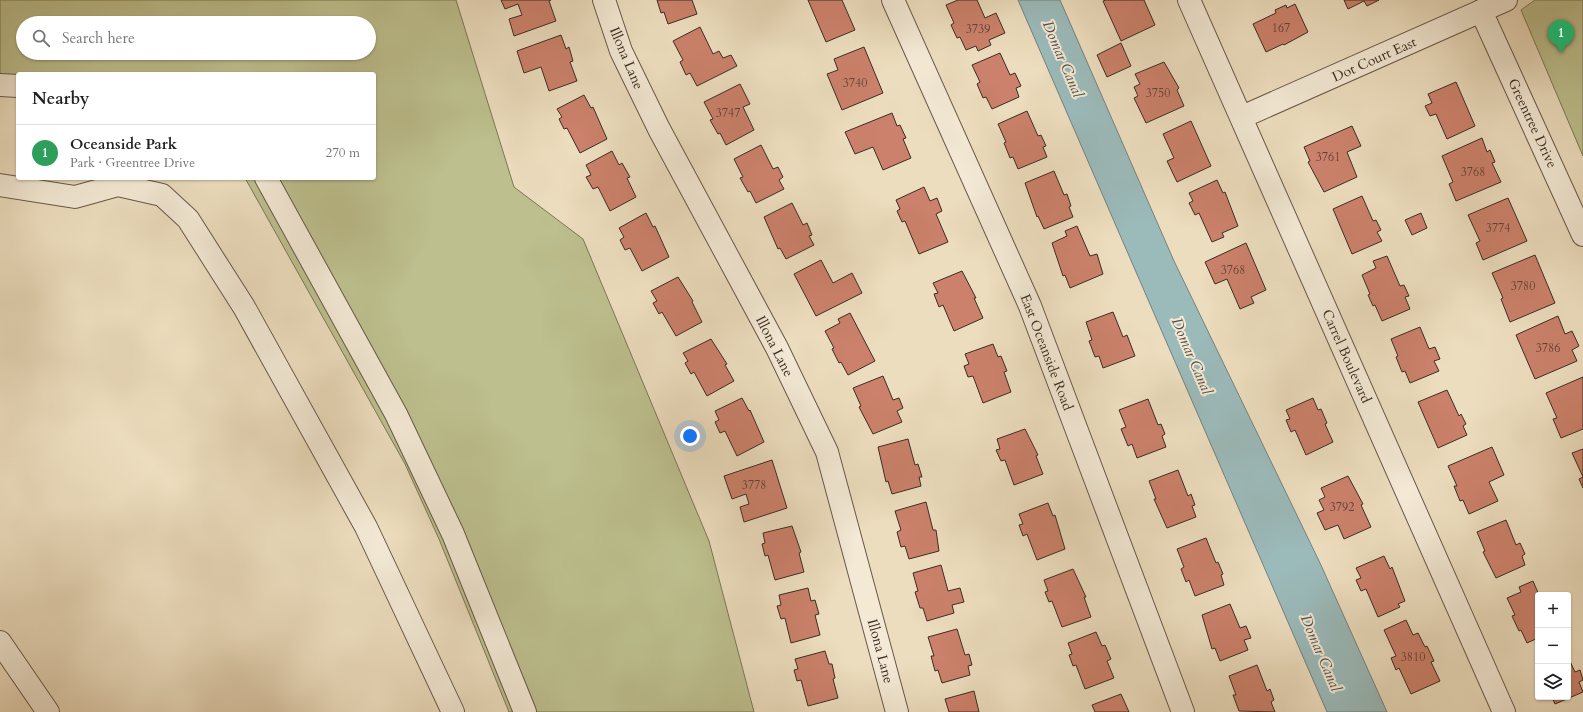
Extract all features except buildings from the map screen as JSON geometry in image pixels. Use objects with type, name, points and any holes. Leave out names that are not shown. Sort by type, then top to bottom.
[{"type":"street","name":"Illona Lane","points":[[604,0],[621,51],[659,129],[777,348],[827,452],[897,712]]},
{"type":"street","name":"East Oceanside Road","points":[[893,0],[1030,306],[1184,712]]},
{"type":"street","name":"Carrel Boulevard","points":[[1190,0],[1504,712]]},
{"type":"street","name":"Dot Court East","points":[[1242,117],[1506,0]]},
{"type":"street","name":"Greentree Drive","points":[[1481,11],[1583,234]]},
{"type":"street","points":[[0,85],[16,86]]},
{"type":"street","points":[[267,180],[396,414],[453,534],[524,712]]},
{"type":"street","points":[[0,184],[75,197],[118,186],[162,195],[188,218],[244,307],[366,527],[452,712]]},
{"type":"street","points":[[0,642],[48,712]]},
{"type":"green space","points":[[0,0],[456,0],[514,187],[583,239],[709,541],[754,712],[509,712],[439,539],[405,464],[246,180],[376,180],[376,72],[16,72],[16,96],[0,94]]},
{"type":"green space","points":[[1535,0],[1583,0],[1583,156],[1521,10]]},
{"type":"water","name":"Domar Canal","points":[[1018,0],[1060,0],[1174,261],[1320,563],[1387,712],[1327,712]]},
{"type":"place","name":"Oceanside Park","points":[[1561,53]]}]
